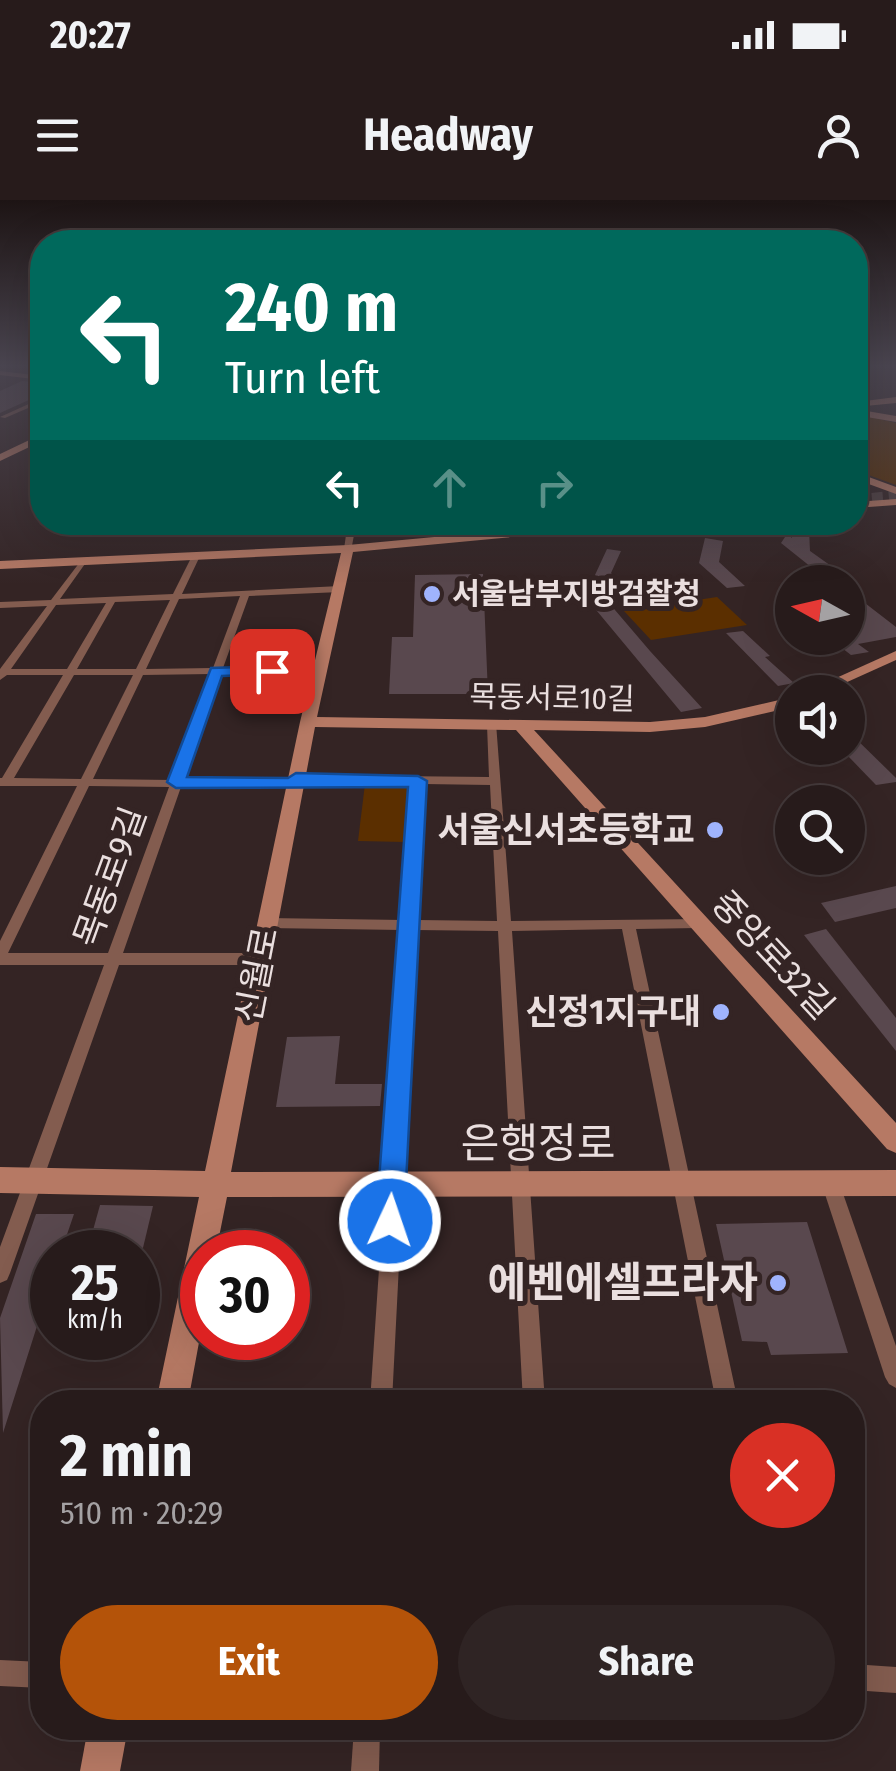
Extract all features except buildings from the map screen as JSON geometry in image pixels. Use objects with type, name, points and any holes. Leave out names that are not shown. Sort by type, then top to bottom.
[{"type":"main road","points":[[0,458],[30,443]]},
{"type":"main road","points":[[868,479],[896,491]]},
{"type":"main road","points":[[868,504],[896,502]]},
{"type":"main road","points":[[0,565],[348,550],[487,535]]},
{"type":"main road","points":[[295,552],[334,559],[343,568],[393,544]]},
{"type":"main road","name":"신월로","points":[[174,1390],[308,722],[348,550]]},
{"type":"main road","points":[[851,675],[896,655]]},
{"type":"main road","name":"목동서로10길","points":[[308,722],[673,726],[775,706]]},
{"type":"main road","name":"중앙로32길","points":[[520,725],[896,1141]]},
{"type":"main road","name":"은행정로","points":[[0,1180],[215,1185],[896,1183]]},
{"type":"main road","points":[[100,1771],[106,1740]]},
{"type":"street","points":[[348,550],[350,535]]},
{"type":"street","points":[[196,556],[0,958],[260,959]]},
{"type":"street","points":[[1,674],[83,561]]},
{"type":"street","points":[[0,605],[340,590]]},
{"type":"street","name":"목동로9길","points":[[0,1272],[245,594]]},
{"type":"street","points":[[3,782],[112,600]]},
{"type":"street","points":[[1,674],[320,671]]},
{"type":"street","points":[[492,725],[533,1390]]},
{"type":"street","points":[[383,1390],[418,781]]},
{"type":"street","points":[[3,782],[496,782]]},
{"type":"street","points":[[267,923],[698,923]]},
{"type":"street","points":[[628,924],[724,1390]]},
{"type":"street","points":[[830,1182],[896,1377]]},
{"type":"street","points":[[0,1673],[30,1674]]},
{"type":"street","points":[[865,1678],[896,1680]]},
{"type":"street","points":[[364,1771],[365,1740]]},
{"type":"shaded area","points":[[868,438],[896,438],[896,485],[868,475]]},
{"type":"shaded area","points":[[717,597],[747,625],[651,640],[624,611]]},
{"type":"shaded area","points":[[365,784],[412,784],[405,842],[358,841]]},
{"type":"tunnel","points":[[868,499],[896,496]]},
{"type":"place","name":"서울남부지방검찰청","points":[[432,594]]},
{"type":"place","name":"서울신서초등학교","points":[[715,830]]},
{"type":"place","name":"신정1지구대","points":[[721,1012]]},
{"type":"place","name":"에벤에셀프라자","points":[[778,1283]]},
{"type":"route","points":[[272,671],[216,671],[176,782],[418,781],[390,1221]]}]
